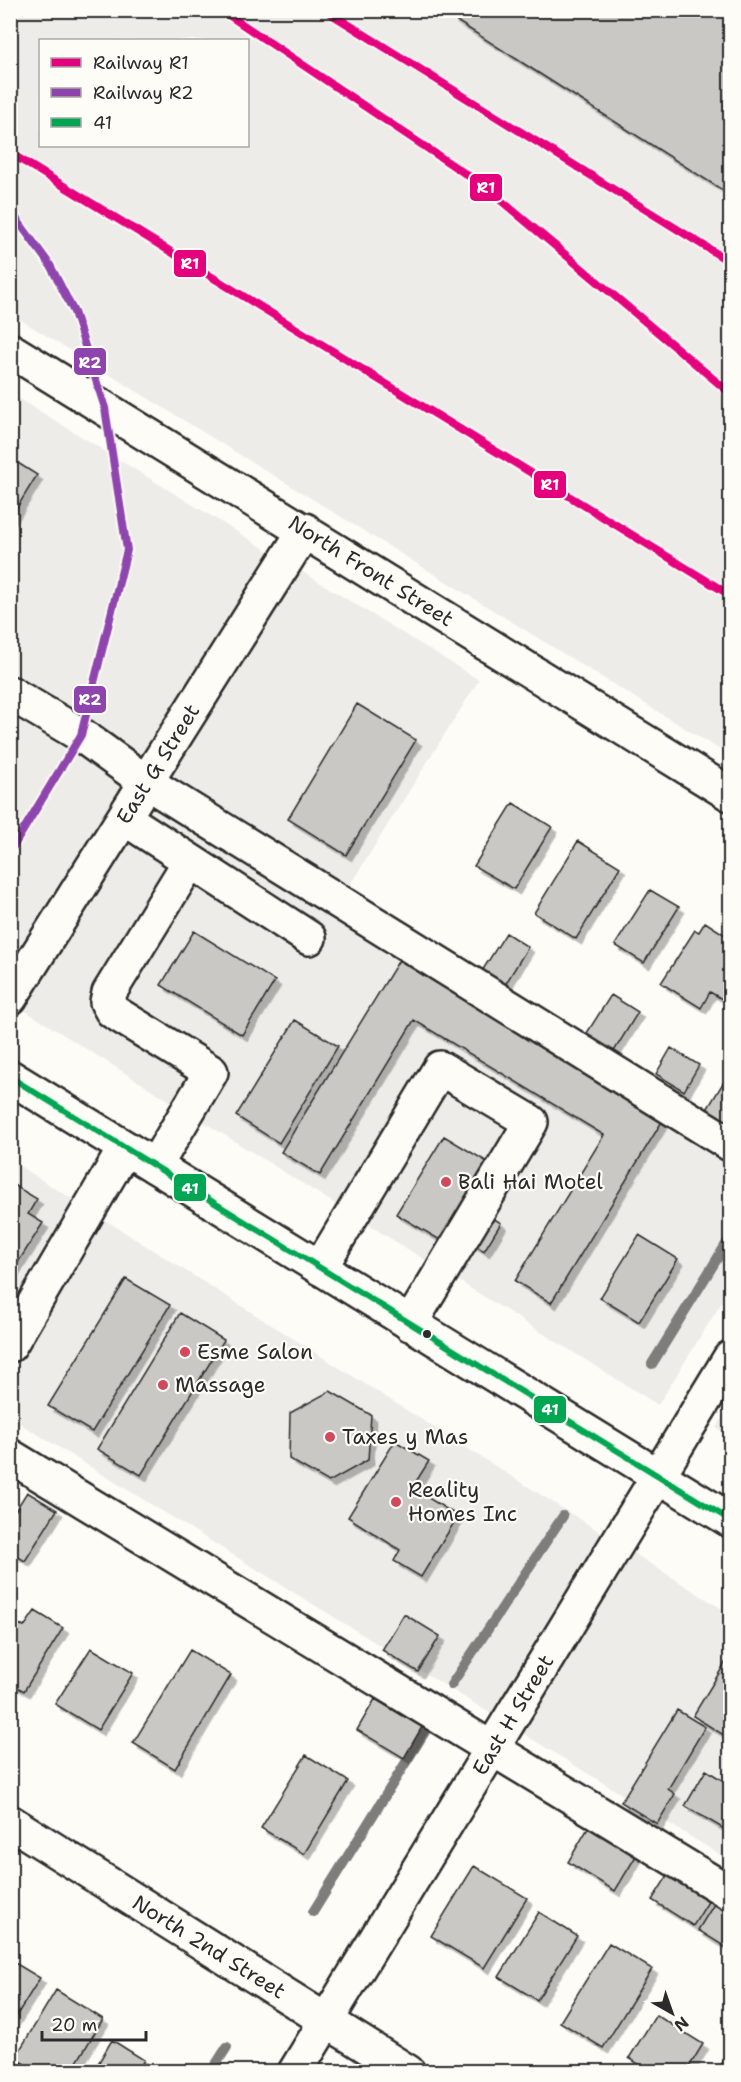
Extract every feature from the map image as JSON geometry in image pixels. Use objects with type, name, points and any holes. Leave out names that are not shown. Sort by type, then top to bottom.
[{"type":"street","name":"North Front Street","points":[[10,350],[730,794]]},
{"type":"street","name":"East G Street","points":[[10,998],[304,530]]},
{"type":"street","points":[[10,693],[81,735],[146,782],[730,1144]]},
{"type":"street","points":[[124,818],[309,938]]},
{"type":"street","points":[[155,1166],[211,1072],[112,1011],[107,1002],[109,993],[190,861]]},
{"type":"street","points":[[320,1268],[440,1068],[531,1122],[410,1324]]},
{"type":"street","points":[[10,1077],[730,1521]]},
{"type":"street","points":[[10,1345],[125,1148]]},
{"type":"street","name":"East H Street","points":[[295,2072],[730,1358]]},
{"type":"street","points":[[10,1456],[730,1893]]},
{"type":"street","name":"North 2nd Street","points":[[10,1822],[408,2072]]},
{"type":"shaded area","points":[[10,11],[730,11],[730,756],[11,314]]},
{"type":"shaded area","points":[[10,393],[479,680],[329,918],[730,1162],[730,1289],[658,1405],[11,1002]]},
{"type":"shaded area","points":[[10,1160],[730,1614],[730,1861],[11,1418]]},
{"type":"shaded area","points":[[730,1404],[730,1437],[716,1428]]},
{"type":"building","points":[[457,10],[730,10],[730,195],[452,18]]},
{"type":"building","points":[[10,458],[37,475],[10,519]]},
{"type":"building","points":[[357,704],[416,740],[346,855],[288,819]]},
{"type":"building","points":[[513,803],[552,827],[514,889],[474,866]]},
{"type":"building","points":[[578,841],[620,867],[576,939],[534,913]]},
{"type":"building","points":[[650,890],[679,907],[644,963],[615,945]]},
{"type":"building","points":[[705,922],[730,938],[730,986],[722,999],[710,992],[701,1008],[661,983],[695,930],[699,932]]},
{"type":"building","points":[[194,931],[275,981],[242,1035],[161,985]]},
{"type":"building","points":[[506,933],[528,947],[505,985],[482,971]]},
{"type":"building","points":[[399,960],[663,1120],[551,1303],[515,1281],[604,1135],[414,1020],[320,1175],[281,1152]]},
{"type":"building","points":[[611,995],[638,1012],[613,1053],[585,1036]]},
{"type":"building","points":[[295,1020],[338,1046],[279,1143],[236,1116]]},
{"type":"building","points":[[671,1048],[699,1065],[684,1091],[656,1074]]},
{"type":"building","points":[[723,1083],[730,1088],[730,1126],[706,1111]]},
{"type":"building","name":"Bali Hai Motel","points":[[444,1136],[489,1163],[465,1201],[501,1223],[484,1251],[447,1228],[440,1240],[396,1214]]},
{"type":"building","points":[[10,1183],[37,1199],[28,1214],[43,1223],[10,1275]]},
{"type":"building","points":[[639,1235],[678,1259],[639,1322],[600,1298]]},
{"type":"building","points":[[126,1279],[170,1305],[92,1432],[48,1406]]},
{"type":"building","points":[[180,1313],[224,1340],[141,1475],[97,1449]]},
{"type":"building","name":"Taxes y Mas","points":[[330,1391],[371,1415],[368,1460],[329,1482],[289,1459],[290,1413]]},
{"type":"building","name":"Reality Homes Inc","points":[[395,1441],[429,1461],[412,1488],[458,1516],[421,1577],[394,1561],[400,1550],[348,1517]]},
{"type":"building","points":[[27,1492],[57,1510],[25,1561],[10,1552],[10,1519]]},
{"type":"building","points":[[35,1611],[63,1628],[24,1691],[10,1683],[10,1619],[24,1627]]},
{"type":"building","points":[[404,1614],[440,1636],[418,1672],[382,1650]]},
{"type":"building","points":[[91,1648],[133,1673],[98,1730],[55,1704]]},
{"type":"building","points":[[190,1650],[231,1675],[175,1769],[133,1743]]},
{"type":"building","points":[[730,1655],[730,1739],[693,1716]]},
{"type":"building","points":[[375,1699],[422,1727],[404,1758],[357,1730]]},
{"type":"building","points":[[677,1710],[705,1727],[668,1789],[675,1794],[657,1824],[621,1802]]},
{"type":"building","points":[[306,1755],[348,1781],[304,1854],[261,1828]]},
{"type":"building","points":[[706,1770],[730,1785],[730,1819],[724,1829],[685,1806]]},
{"type":"building","points":[[591,1823],[639,1851],[615,1891],[568,1862]]},
{"type":"building","points":[[474,1866],[527,1898],[484,1968],[431,1936]]},
{"type":"building","points":[[670,1872],[711,1897],[693,1926],[652,1900]]},
{"type":"building","points":[[714,1904],[730,1914],[730,1950],[698,1930]]},
{"type":"building","points":[[539,1912],[577,1936],[537,2000],[499,1977]]},
{"type":"building","points":[[609,1943],[652,1969],[603,2048],[560,2022]]},
{"type":"building","points":[[10,1960],[40,1978],[10,2026]]},
{"type":"building","points":[[56,1990],[103,2019],[71,2072],[37,2072],[15,2058]]},
{"type":"building","points":[[656,2015],[703,2044],[686,2072],[651,2072],[629,2058]]},
{"type":"building","points":[[112,2040],[144,2060],[137,2072],[93,2072]]},
{"type":"building","points":[[730,2050],[730,2072],[717,2072]]},
{"type":"waterway","points":[[652,1364],[730,1238]]},
{"type":"waterway","points":[[451,1685],[563,1516]]},
{"type":"waterway","points":[[313,1912],[426,1730]]},
{"type":"waterway","points":[[211,2072],[227,2047]]},
{"type":"rail line","name":"R1","points":[[221,10],[485,187],[730,393]]},
{"type":"rail line","name":"R1","points":[[325,10],[730,262]]},
{"type":"rail line","name":"R1","points":[[10,153],[730,595]]},
{"type":"rail line","name":"R2","points":[[10,210],[50,265],[74,312],[105,408],[127,550],[81,735],[10,852]]},
{"type":"transit line","name":"41","points":[[10,1077],[730,1520]]},
{"type":"place","name":"Bali Hai Motel","points":[[446,1182]]},
{"type":"place","name":"Esme Salon","points":[[185,1352]]},
{"type":"place","name":"Massage","points":[[163,1385]]},
{"type":"place","name":"Taxes y Mas","points":[[330,1437]]},
{"type":"place","name":"Reality Homes Inc","points":[[396,1502]]}]
